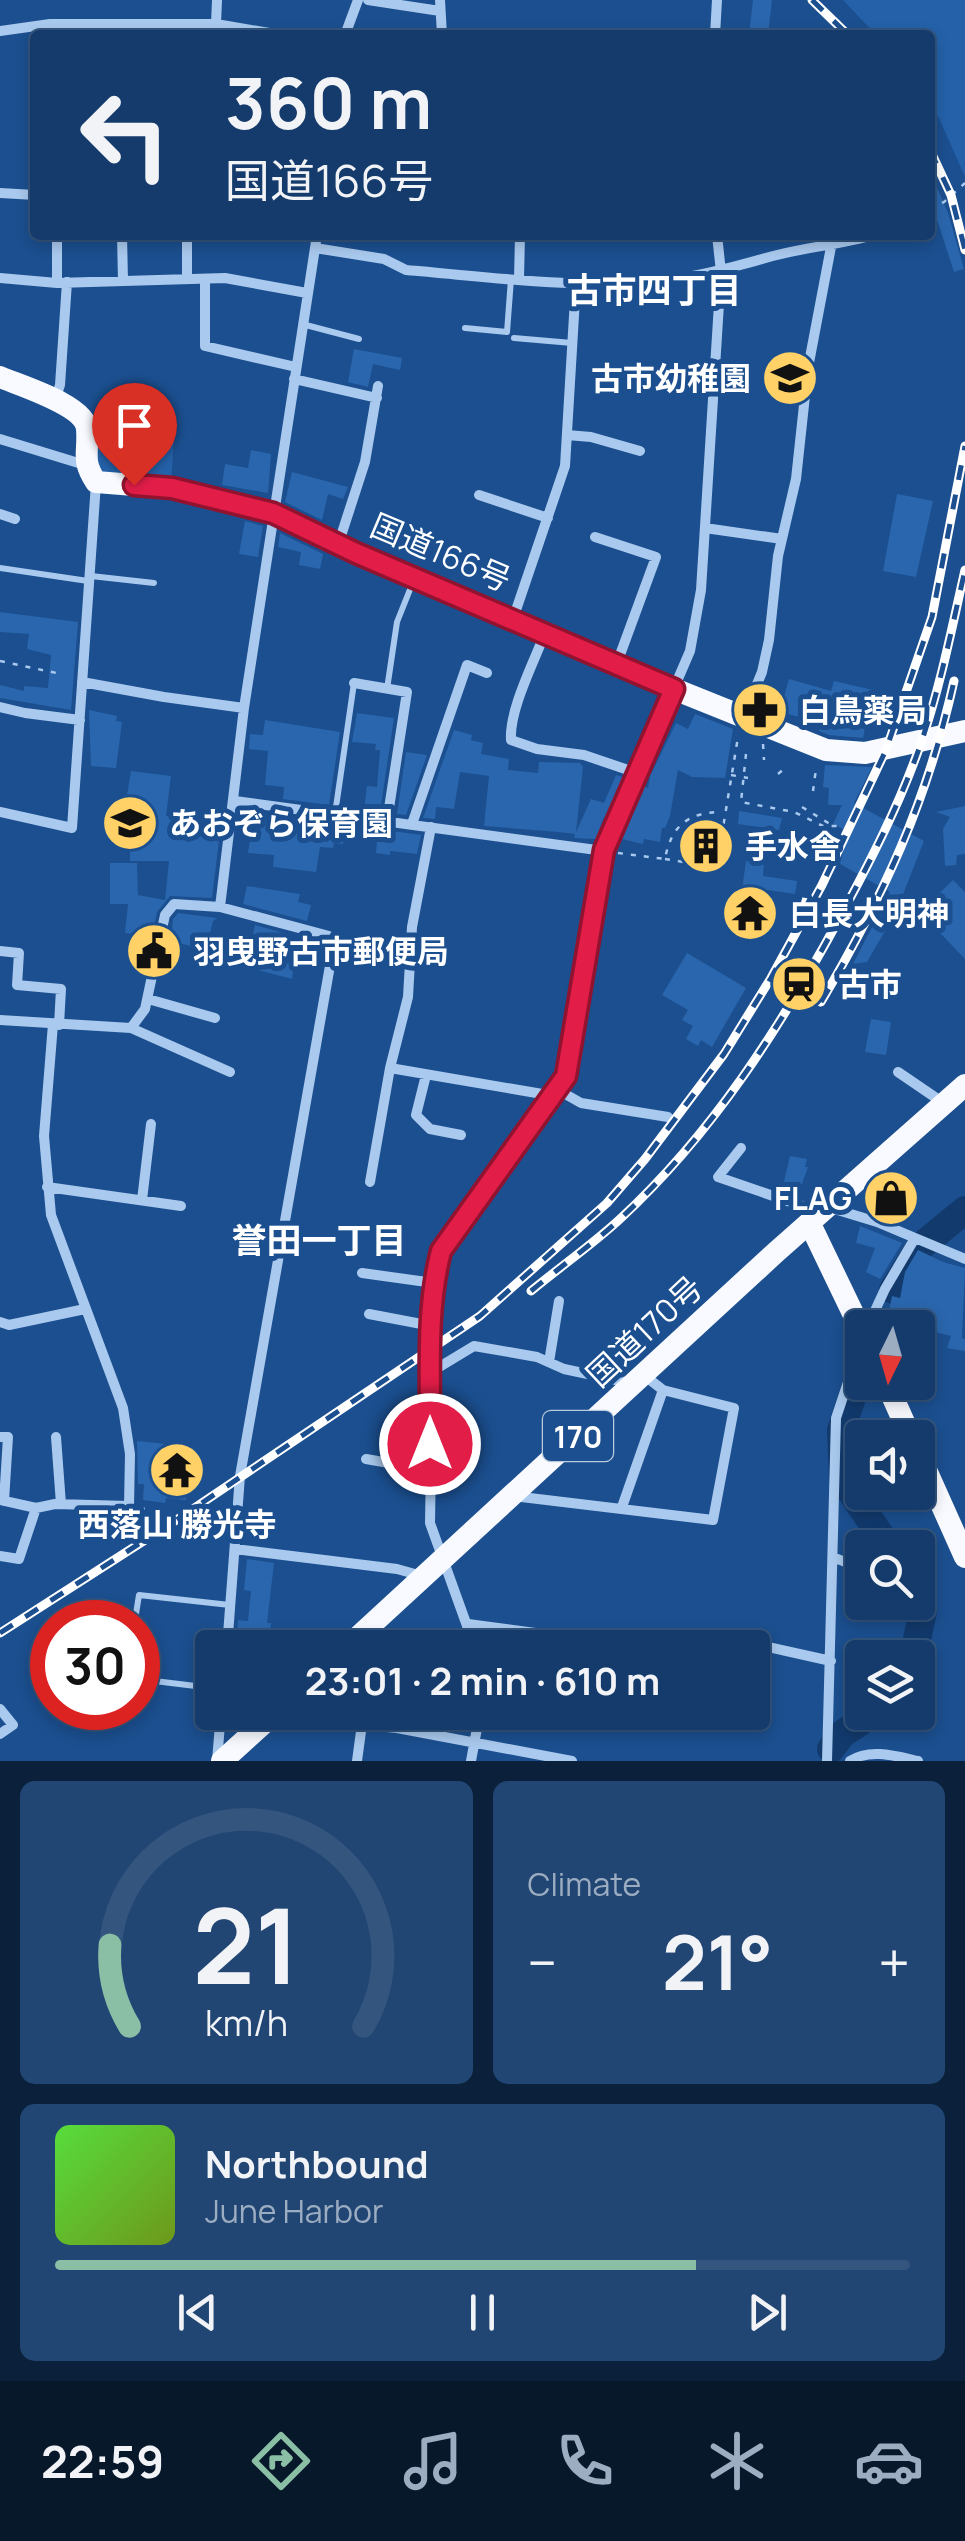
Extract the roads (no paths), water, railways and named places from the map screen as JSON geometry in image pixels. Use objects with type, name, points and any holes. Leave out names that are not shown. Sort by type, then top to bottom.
[{"type":"highway","points":[[0,377],[77,410],[87,424],[90,474]]},
{"type":"highway","name":"国道166号","points":[[90,474],[172,488],[273,513],[356,553],[813,745],[865,754],[965,731]]},
{"type":"highway","name":"国道170号","points":[[365,1630],[512,1496],[648,1383],[819,1216],[965,1085]]},
{"type":"highway","points":[[819,1216],[857,1310]]},
{"type":"highway","points":[[935,1488],[963,1546]]},
{"type":"highway","points":[[220,1761],[256,1730]]},
{"type":"street","points":[[0,30],[210,28],[217,0]]},
{"type":"street","points":[[346,30],[358,0]]},
{"type":"street","points":[[368,0],[440,5],[442,30]]},
{"type":"street","points":[[716,30],[717,0]]},
{"type":"street","points":[[0,192],[30,195]]},
{"type":"street","points":[[54,401],[60,385],[62,282],[58,240]]},
{"type":"street","points":[[122,240],[123,281]]},
{"type":"street","points":[[187,240],[187,279]]},
{"type":"street","points":[[220,907],[244,708],[316,240]]},
{"type":"street","points":[[515,278],[522,240]]},
{"type":"street","points":[[470,1630],[430,1523],[434,1282],[441,1251],[566,1076],[604,850],[690,651],[698,620],[705,528],[721,272],[718,240]]},
{"type":"street","points":[[315,248],[384,259],[406,270],[576,282],[663,280],[721,272],[779,254],[856,240]]},
{"type":"street","points":[[744,716],[762,672],[769,640],[782,540],[796,479],[808,368],[831,247]]},
{"type":"street","points":[[0,278],[62,282],[226,278],[307,293]]},
{"type":"street","points":[[205,279],[205,346],[378,392],[365,462],[339,542]]},
{"type":"street","points":[[512,619],[564,466],[576,282]]},
{"type":"street","points":[[567,435],[591,436],[640,452]]},
{"type":"street","points":[[0,439],[90,474],[90,578],[72,828],[0,812]]},
{"type":"street","points":[[479,495],[548,518]]},
{"type":"street","points":[[0,514],[16,518]]},
{"type":"street","points":[[705,528],[782,540]]},
{"type":"street","points":[[595,537],[656,557],[617,664]]},
{"type":"street","points":[[545,633],[511,740],[584,756],[637,773]]},
{"type":"street","points":[[412,824],[467,665],[487,673]]},
{"type":"street","points":[[82,682],[244,708]]},
{"type":"street","points":[[354,683],[407,692],[387,820]]},
{"type":"street","points":[[0,707],[80,720]]},
{"type":"street","points":[[235,801],[604,850]]},
{"type":"street","points":[[370,1182],[390,1068],[408,997],[412,927],[432,827]]},
{"type":"street","points":[[131,1028],[146,1010],[165,915],[174,904],[220,907],[329,936],[334,943],[240,1476],[228,1630]]},
{"type":"street","points":[[0,952],[18,953],[18,985],[62,989],[44,1136],[47,1187],[51,1215],[123,1408],[130,1454],[130,1506],[61,1504],[36,1508],[2,1500],[8,1437],[0,1436]]},
{"type":"street","points":[[148,1000],[215,1018]]},
{"type":"street","points":[[0,1020],[131,1028],[230,1072]]},
{"type":"street","points":[[390,1068],[556,1093],[581,1103],[668,1117]]},
{"type":"street","points":[[898,1072],[945,1104]]},
{"type":"street","points":[[426,1075],[416,1114],[430,1129],[461,1135]]},
{"type":"street","points":[[142,1200],[151,1124]]},
{"type":"street","points":[[741,1148],[718,1177],[811,1209],[819,1216],[878,1222],[964,1257]]},
{"type":"street","points":[[47,1187],[181,1206]]},
{"type":"street","points":[[874,1310],[884,1289],[921,1241]]},
{"type":"street","points":[[362,1273],[434,1282]]},
{"type":"street","points":[[549,1362],[559,1301]]},
{"type":"street","points":[[0,1322],[9,1325],[85,1309]]},
{"type":"street","points":[[369,1314],[432,1326]]},
{"type":"street","points":[[431,1372],[474,1346],[549,1362],[564,1369],[648,1383],[734,1408],[713,1520],[512,1496]]},
{"type":"street","points":[[622,1507],[648,1383]]},
{"type":"street","points":[[827,1761],[836,1418],[845,1391]]},
{"type":"street","points":[[56,1437],[61,1504]]},
{"type":"street","points":[[366,1459],[390,1463],[430,1480]]},
{"type":"street","points":[[0,1556],[19,1559],[36,1508]]},
{"type":"street","points":[[234,1549],[397,1569],[423,1576]]},
{"type":"street","points":[[833,1556],[845,1561]]},
{"type":"street","points":[[468,1624],[513,1630]]},
{"type":"street","points":[[770,1648],[830,1661]]},
{"type":"street","points":[[0,1709],[13,1725],[0,1734]]},
{"type":"street","points":[[220,1761],[221,1730]]},
{"type":"street","points":[[357,1761],[361,1730]]},
{"type":"street","points":[[398,1730],[572,1761]]},
{"type":"street","points":[[471,1761],[478,1730]]},
{"type":"street","points":[[850,1761],[860,1755],[890,1754],[918,1761]]},
{"type":"lane","points":[[465,328],[507,332],[515,278]]},
{"type":"lane","points":[[302,324],[359,340]]},
{"type":"lane","points":[[514,338],[572,343]]},
{"type":"lane","points":[[0,568],[154,583]]},
{"type":"lane","points":[[387,689],[397,622],[415,576]]},
{"type":"lane","points":[[335,814],[354,683]]},
{"type":"lane","points":[[138,1600],[139,1595],[230,1606]]},
{"type":"lane","points":[[160,1681],[195,1686]]},
{"type":"waterway","points":[[893,1290],[920,1247],[965,1210]]},
{"type":"waterway","points":[[851,1400],[841,1430],[843,1480],[877,1530]]},
{"type":"waterway","points":[[917,1640],[921,1620]]},
{"type":"waterway","points":[[831,1749],[848,1730]]},
{"type":"railway","points":[[812,0],[843,30]]},
{"type":"railway","points":[[935,161],[951,195],[965,250]]},
{"type":"railway","points":[[0,1633],[480,1316],[607,1203],[645,1159],[724,1054],[771,978],[822,885],[886,750],[932,617],[965,446]]},
{"type":"railway","points":[[531,1291],[620,1219],[685,1152],[742,1078],[793,1000],[862,876],[905,786],[935,698],[965,570]]},
{"type":"railway","points":[[821,1002],[865,924],[901,847],[931,767],[954,681]]},
{"type":"place","name":"古市幼稚園","points":[[790,378]]},
{"type":"place","name":"白鳥薬局","points":[[760,710]]},
{"type":"place","name":"あおぞら保育園","points":[[130,823]]},
{"type":"place","name":"手水舎","points":[[706,846]]},
{"type":"place","name":"白長大明神","points":[[750,913]]},
{"type":"place","name":"羽曳野古市郵便局","points":[[154,951]]},
{"type":"place","name":"古市","points":[[799,984]]},
{"type":"place","name":"FLAG","points":[[891,1198]]},
{"type":"place","name":"西落山 勝光寺","points":[[177,1470]]},
{"type":"district","name":"古市四丁目","points":[[654,290]]},
{"type":"district","name":"誉田一丁目","points":[[319,1240]]}]
